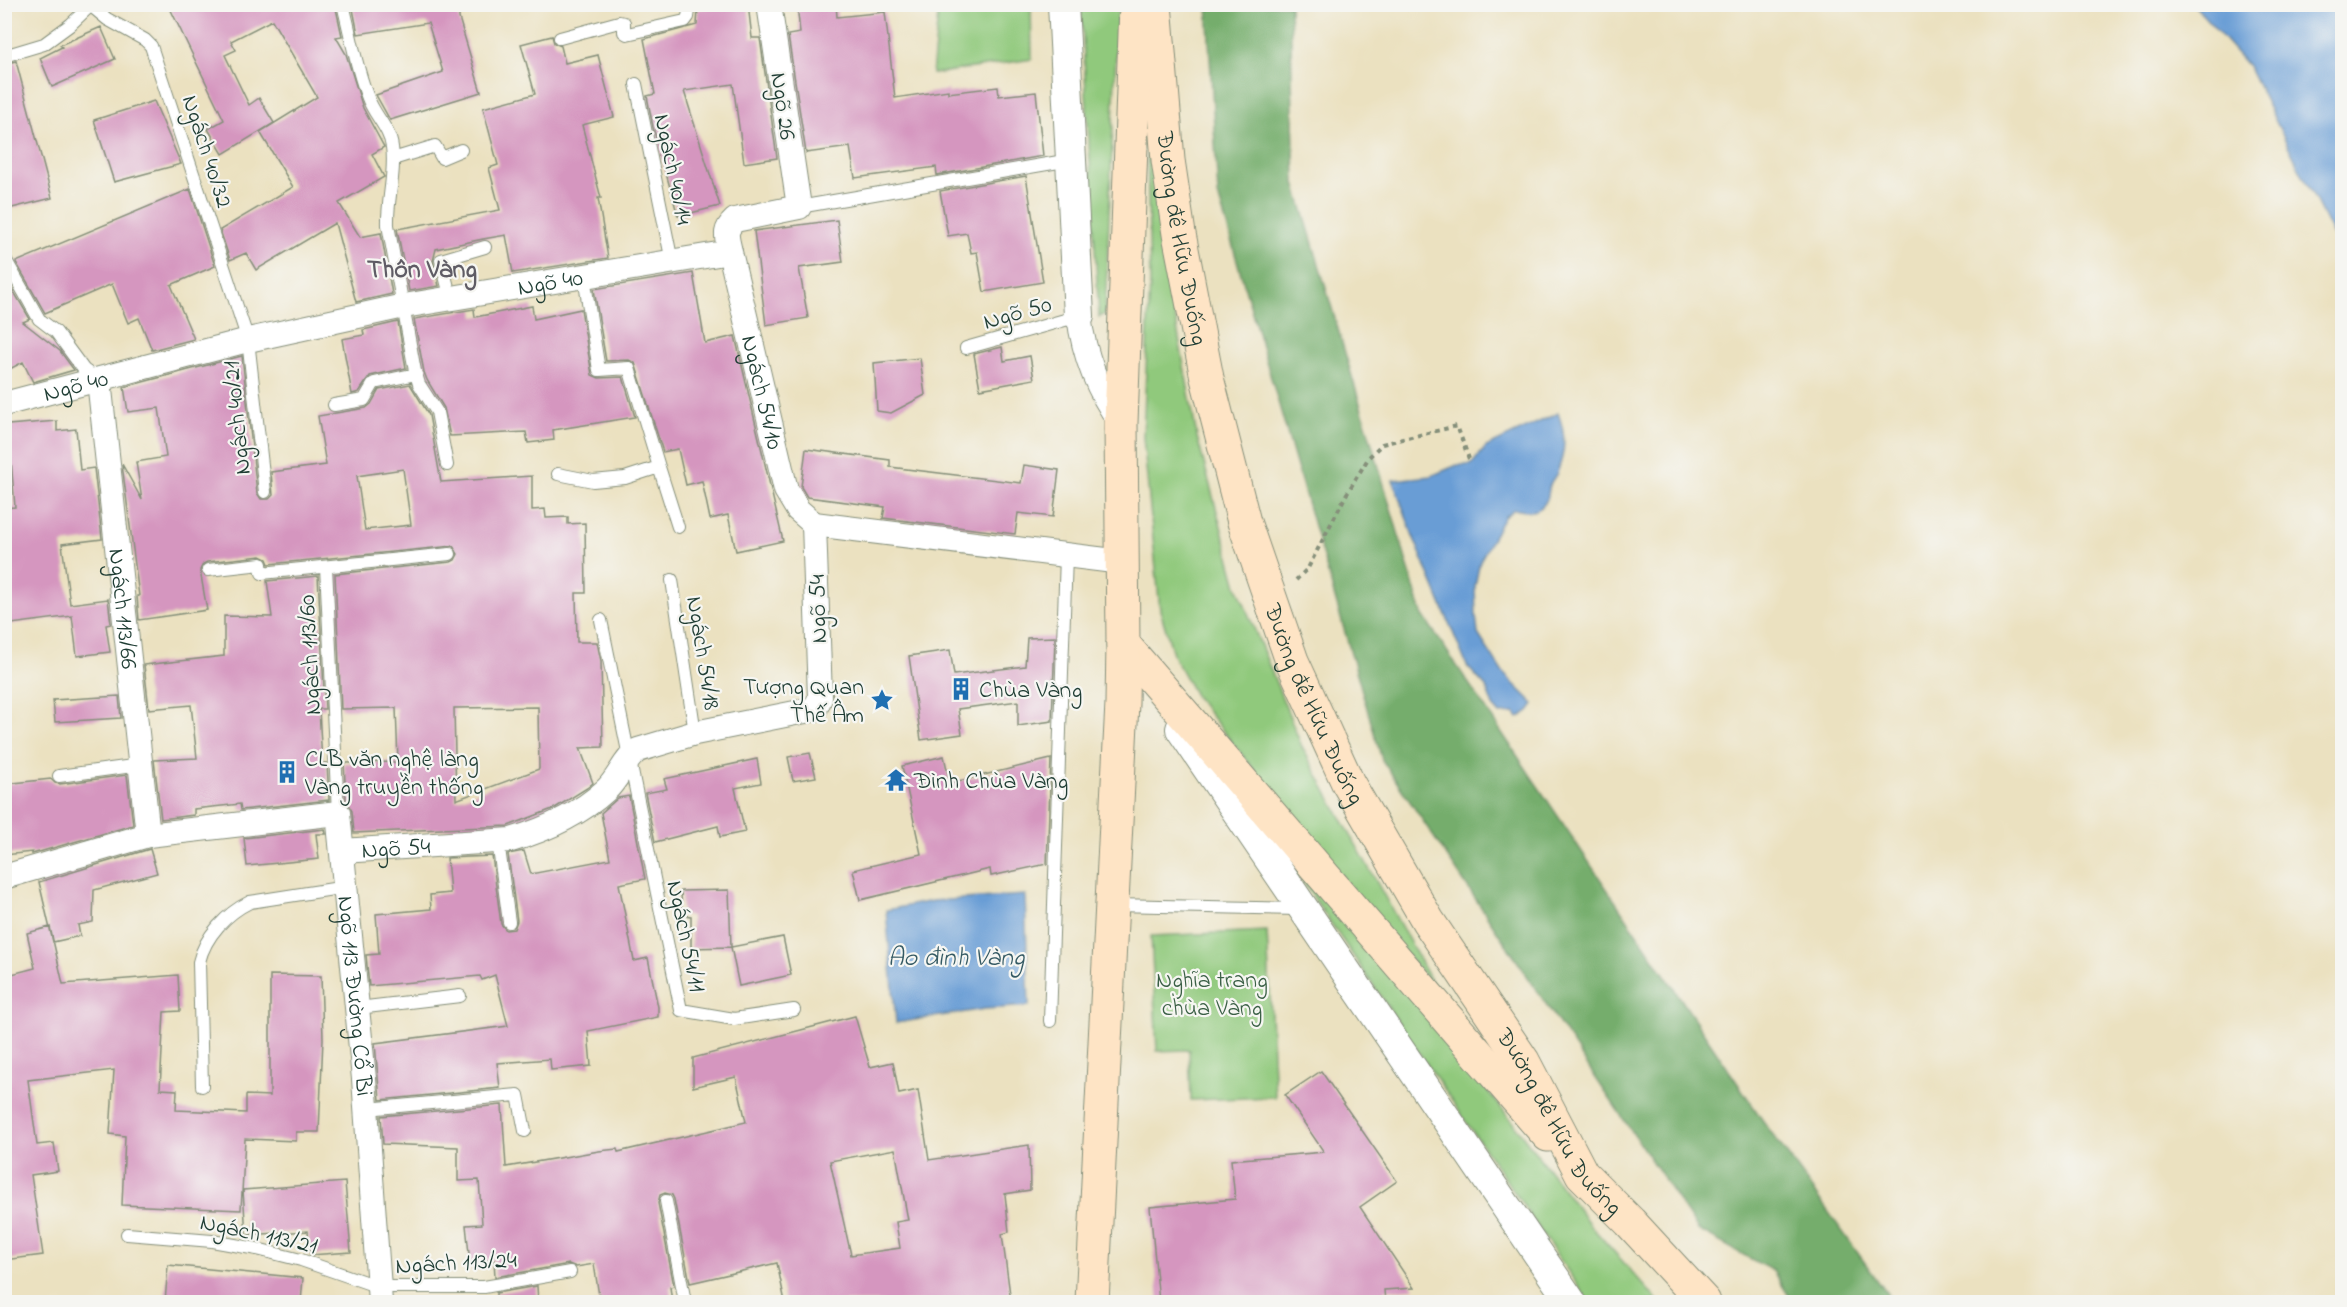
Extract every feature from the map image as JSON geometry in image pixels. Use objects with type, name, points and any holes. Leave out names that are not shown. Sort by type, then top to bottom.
[{"type":"main road","points":[[1092,1302],[1123,644],[1121,423],[1136,4]]},
{"type":"main road","name":"Đường đê Hữu Đuống","points":[[1155,4],[1167,160],[1186,276],[1221,436],[1244,522],[1292,661],[1348,783],[1428,921],[1523,1061],[1559,1126],[1582,1174],[1704,1302]]},
{"type":"main road","points":[[1123,644],[1582,1174]]},
{"type":"street","name":"Ngõ 26","points":[[769,4],[799,207]]},
{"type":"street","points":[[1064,4],[1079,316],[1084,346],[1094,377],[1121,423]]},
{"type":"street","points":[[730,252],[728,227],[735,220],[799,207]]},
{"type":"street","name":"Ngõ 40","points":[[4,404],[248,340],[404,306],[730,252]]},
{"type":"street","name":"Ngách 54/10","points":[[730,252],[786,490],[798,510],[814,524]]},
{"type":"street","name":"Ngách 113/66","points":[[99,380],[148,835]]},
{"type":"street","points":[[814,524],[1122,562]]},
{"type":"street","name":"Ngõ 54","points":[[342,851],[511,840],[537,832],[564,819],[606,790],[628,759],[638,750],[695,733],[809,711],[818,704],[814,524]]},
{"type":"street","points":[[1123,644],[1571,1302]]},
{"type":"street","points":[[4,877],[148,835],[338,813]]},
{"type":"street","name":"Ngõ 113 Đường Cổ Bi","points":[[338,813],[367,1109],[379,1295]]},
{"type":"lane","points":[[343,4],[362,84],[370,104],[388,133],[392,146],[388,225],[416,374],[419,384],[437,412],[447,465]]},
{"type":"lane","points":[[560,38],[619,22],[624,23],[624,32],[627,34],[685,21],[690,4]]},
{"type":"lane","points":[[4,56],[44,44],[70,25],[89,5]]},
{"type":"lane","name":"Ngách 40/32","points":[[89,5],[107,19],[146,40],[151,46],[248,340]]},
{"type":"lane","name":"Ngách 40/14","points":[[636,84],[672,262]]},
{"type":"lane","points":[[393,159],[435,146],[442,158],[461,150]]},
{"type":"lane","points":[[799,207],[1071,160]]},
{"type":"lane","points":[[451,298],[441,260],[485,247]]},
{"type":"lane","points":[[4,257],[39,319],[56,332],[84,370],[99,380]]},
{"type":"lane","points":[[584,277],[599,370],[629,368],[678,527]]},
{"type":"lane","name":"Ngõ 50","points":[[966,348],[1079,316]]},
{"type":"lane","name":"Ngách 40/21","points":[[248,340],[265,492]]},
{"type":"lane","points":[[334,405],[364,400],[374,383],[416,374]]},
{"type":"lane","points":[[558,474],[593,481],[625,478],[659,467]]},
{"type":"lane","points":[[208,570],[261,564],[261,573],[450,554]]},
{"type":"lane","points":[[1050,1021],[1066,556]]},
{"type":"lane","name":"Ngách 113/60","points":[[326,567],[338,813]]},
{"type":"lane","name":"Ngách 54/18","points":[[672,580],[695,733]]},
{"type":"lane","points":[[601,620],[628,759]]},
{"type":"lane","name":"Ngách 54/11","points":[[628,759],[681,1010],[734,1019],[794,1010]]},
{"type":"lane","points":[[59,777],[140,765]]},
{"type":"lane","points":[[498,841],[509,922]]},
{"type":"lane","points":[[202,1086],[199,962],[201,953],[216,929],[238,908],[250,902],[346,887]]},
{"type":"lane","points":[[1112,905],[1303,909]]},
{"type":"lane","points":[[358,1008],[460,996]]},
{"type":"lane","points":[[367,1109],[518,1095],[525,1131]]},
{"type":"lane","points":[[666,1201],[685,1302]]},
{"type":"lane","name":"Ngách 113/21","points":[[128,1234],[171,1236],[257,1249],[301,1260],[379,1295]]},
{"type":"lane","name":"Ngách 113/24","points":[[379,1295],[484,1287],[570,1272]]},
{"type":"path","points":[[1268,592],[1298,580],[1303,574],[1346,495],[1370,457],[1382,444],[1457,426],[1469,459]]},
{"type":"green space","points":[[939,5],[1031,5],[1032,59],[932,74]]},
{"type":"green space","points":[[1081,5],[1118,5],[1105,314],[1099,317]]},
{"type":"green space","points":[[1207,5],[1290,5],[1295,183],[1422,614],[1761,1118],[1893,1302],[1793,1302],[1773,1271],[1698,1230],[1382,760],[1218,195]]},
{"type":"green space","points":[[1153,147],[1163,251],[1197,437],[1237,586],[1302,747],[1437,991],[1312,842],[1196,697],[1174,657],[1160,610],[1143,437],[1150,282],[1147,151]]},
{"type":"green space","points":[[1269,821],[1504,1111],[1591,1226],[1659,1302],[1589,1302],[1292,866],[1264,822]]},
{"type":"green space","name":"Nghĩa trang chùa Vàng","points":[[1267,931],[1275,1097],[1191,1100],[1189,1050],[1157,1051],[1151,936]]},
{"type":"water","points":[[2194,5],[2342,5],[2342,253],[2248,66]]},
{"type":"water","points":[[1558,413],[1564,436],[1563,450],[1547,499],[1537,510],[1514,509],[1504,517],[1480,561],[1475,586],[1478,634],[1503,673],[1534,704],[1529,711],[1518,718],[1515,713],[1500,714],[1493,706],[1486,687],[1467,666],[1413,536],[1393,480],[1431,476],[1457,465],[1471,465],[1486,447]]},
{"type":"water","name":"Ao đình Vàng","points":[[1025,895],[1029,1006],[985,1009],[896,1023],[886,910],[932,901]]},
{"type":"building","points":[[168,4],[335,4],[342,36],[336,37],[346,54],[363,108],[384,147],[372,154],[384,177],[339,203],[360,237],[381,233],[392,294],[356,302],[335,223],[256,270],[246,253],[230,260],[220,230],[293,187],[260,132],[317,97],[272,20],[231,41],[236,50],[225,55],[249,105],[259,98],[274,123],[223,154],[208,129],[224,120]]},
{"type":"building","points":[[352,4],[459,4],[459,18],[481,92],[390,120],[376,95],[443,72],[428,23],[358,34]]},
{"type":"building","points":[[727,4],[748,4],[752,38],[760,38],[777,158],[744,163],[733,84],[684,91],[720,206],[678,216],[653,127],[647,96],[655,94],[644,39],[697,25],[698,9]]},
{"type":"building","points":[[797,4],[836,4],[837,17],[885,12],[895,98],[948,90],[948,93],[998,87],[999,96],[1036,92],[1043,156],[937,175],[936,167],[855,178],[850,147],[806,153],[788,35],[800,33]]},
{"type":"building","points":[[101,27],[115,59],[52,87],[40,58],[62,47],[60,45]]},
{"type":"building","points":[[552,36],[554,43],[561,46],[565,63],[598,55],[614,117],[582,125],[601,198],[598,198],[608,258],[513,273],[506,235],[436,249],[433,261],[439,286],[409,291],[397,229],[500,210],[489,168],[498,165],[483,108],[535,94],[521,44]]},
{"type":"building","points":[[16,61],[52,198],[4,210],[4,64]]},
{"type":"building","points":[[154,101],[181,164],[114,182],[94,120]]},
{"type":"building","points":[[1026,176],[1043,282],[984,292],[977,252],[971,253],[967,233],[948,236],[940,191]]},
{"type":"building","points":[[190,189],[215,266],[171,285],[194,339],[152,350],[139,318],[128,323],[112,284],[45,313],[16,262]]},
{"type":"building","points":[[837,220],[843,262],[799,268],[808,318],[766,325],[754,231]]},
{"type":"building","points":[[693,273],[705,343],[735,336],[783,541],[736,551],[728,515],[710,519],[702,481],[686,485],[678,449],[663,452],[635,363],[629,360],[606,361],[594,289]]},
{"type":"building","points":[[4,275],[30,319],[23,322],[60,351],[74,370],[33,382],[23,362],[4,372]]},
{"type":"building","points":[[532,306],[534,319],[581,309],[592,375],[599,378],[623,377],[635,417],[553,430],[554,440],[528,443],[526,432],[450,436],[444,408],[424,372],[414,319],[474,309],[475,317]]},
{"type":"building","points":[[398,322],[406,368],[370,376],[359,392],[352,394],[342,339],[364,335],[363,330]]},
{"type":"building","points":[[1002,347],[1004,361],[1030,356],[1034,379],[980,389],[974,354]]},
{"type":"building","points":[[242,356],[257,493],[261,499],[269,499],[273,495],[271,472],[326,465],[318,416],[366,408],[379,390],[410,384],[429,415],[441,482],[532,476],[532,510],[545,509],[546,518],[568,517],[568,524],[585,523],[586,593],[576,593],[577,642],[597,642],[601,661],[603,747],[580,748],[593,783],[555,808],[508,826],[354,833],[352,811],[346,801],[344,763],[398,762],[396,708],[341,709],[335,574],[451,562],[458,554],[453,546],[269,564],[267,559],[261,556],[207,562],[200,570],[207,610],[139,620],[137,596],[139,596],[122,464],[142,500],[136,462],[166,457],[159,408],[128,412],[124,387]],"holes":[[[403,469],[411,525],[365,530],[357,476]],[[538,707],[539,769],[456,800],[454,708]]]},
{"type":"building","points":[[920,358],[925,395],[891,413],[877,411],[874,363]]},
{"type":"building","points":[[57,421],[57,431],[76,429],[80,470],[94,468],[102,539],[62,544],[70,604],[108,599],[111,624],[106,625],[110,652],[77,656],[72,616],[4,625],[4,508],[15,507],[8,425]]},
{"type":"building","points":[[806,449],[890,460],[890,467],[1021,483],[1024,465],[1059,470],[1053,517],[1018,513],[1015,534],[883,518],[885,507],[807,497],[801,487]]},
{"type":"building","points":[[318,576],[325,709],[319,709],[322,763],[327,763],[329,800],[241,810],[240,804],[194,809],[194,815],[161,819],[154,760],[197,758],[191,705],[149,709],[144,665],[224,656],[224,616],[272,617],[267,581]]},
{"type":"building","name":"Chùa Vàng","points":[[1055,637],[1052,721],[1018,726],[1018,701],[958,709],[962,734],[921,740],[909,656],[950,650],[954,675],[1025,666],[1027,638]]},
{"type":"building","points":[[119,696],[121,718],[55,722],[53,700]]},
{"type":"building","points":[[810,753],[816,777],[793,781],[788,757]]},
{"type":"building","points":[[944,756],[950,783],[1051,759],[1047,864],[991,876],[990,869],[860,900],[853,870],[921,854],[902,766]]},
{"type":"building","points":[[757,759],[761,783],[735,788],[745,832],[720,837],[718,826],[655,842],[645,793],[667,789],[664,779]]},
{"type":"building","points":[[127,775],[133,825],[32,854],[32,852],[4,855],[4,784],[51,779],[60,784]]},
{"type":"building","points":[[629,796],[645,879],[619,884],[634,961],[648,958],[658,1017],[588,1031],[591,1066],[551,1070],[550,1059],[497,1063],[500,1088],[380,1100],[375,1043],[508,1026],[495,975],[482,980],[480,976],[369,986],[366,955],[379,954],[376,914],[431,909],[430,895],[450,893],[447,858],[492,856],[501,924],[506,930],[514,929],[517,921],[508,854],[524,851],[531,874],[610,859],[601,813],[618,798]]},
{"type":"building","points":[[325,829],[326,834],[316,834],[319,859],[247,866],[244,838]]},
{"type":"building","points":[[150,849],[157,873],[94,890],[93,922],[78,925],[80,936],[53,942],[39,882]]},
{"type":"building","points":[[729,890],[731,947],[691,948],[691,916],[682,915],[681,891]]},
{"type":"building","points":[[50,927],[63,984],[178,975],[180,1011],[164,1012],[160,1089],[177,1090],[176,1110],[246,1113],[246,1095],[270,1096],[270,975],[321,976],[323,1039],[319,1132],[296,1132],[296,1141],[245,1139],[241,1210],[122,1205],[125,1136],[110,1134],[114,1070],[28,1080],[37,1145],[54,1143],[58,1171],[31,1175],[43,1255],[4,1260],[4,976],[35,968],[27,933]]},
{"type":"building","points":[[783,937],[791,975],[739,986],[731,947]]},
{"type":"building","points":[[855,1016],[870,1067],[893,1062],[899,1094],[918,1090],[929,1160],[1029,1145],[1030,1190],[1005,1194],[1009,1232],[1002,1234],[1011,1302],[785,1302],[777,1263],[690,1283],[674,1199],[672,1195],[665,1193],[660,1195],[658,1203],[674,1286],[670,1287],[672,1302],[600,1302],[594,1264],[576,1267],[569,1264],[495,1277],[494,1260],[470,1263],[466,1225],[482,1224],[479,1180],[458,1181],[458,1147],[383,1144],[381,1116],[502,1105],[506,1167],[599,1151],[617,1149],[618,1152],[746,1122],[736,1077],[693,1087],[693,1058]],"holes":[[[895,1149],[908,1220],[896,1222],[900,1248],[851,1255],[830,1161]]]},
{"type":"building","points":[[1321,1071],[1397,1181],[1360,1207],[1414,1288],[1384,1290],[1385,1302],[1159,1302],[1150,1207],[1235,1199],[1231,1160],[1324,1152],[1285,1095]]},
{"type":"building","points":[[345,1182],[351,1252],[310,1255],[308,1231],[246,1235],[243,1190]]},
{"type":"building","points":[[168,1265],[303,1278],[301,1302],[165,1302]]},
{"type":"building","points":[[537,1286],[538,1302],[496,1302],[496,1293]]},
{"type":"place","name":"Chùa Vàng","points":[[961,689]]},
{"type":"place","name":"Tượng Quan Thế Âm","points":[[882,700]]},
{"type":"place","name":"CLB văn nghệ làng Vàng truyền thống","points":[[287,772]]},
{"type":"place","name":"Đình Chùa Vàng","points":[[896,780]]},
{"type":"district","name":"Thôn Vàng","points":[[422,268]]}]
